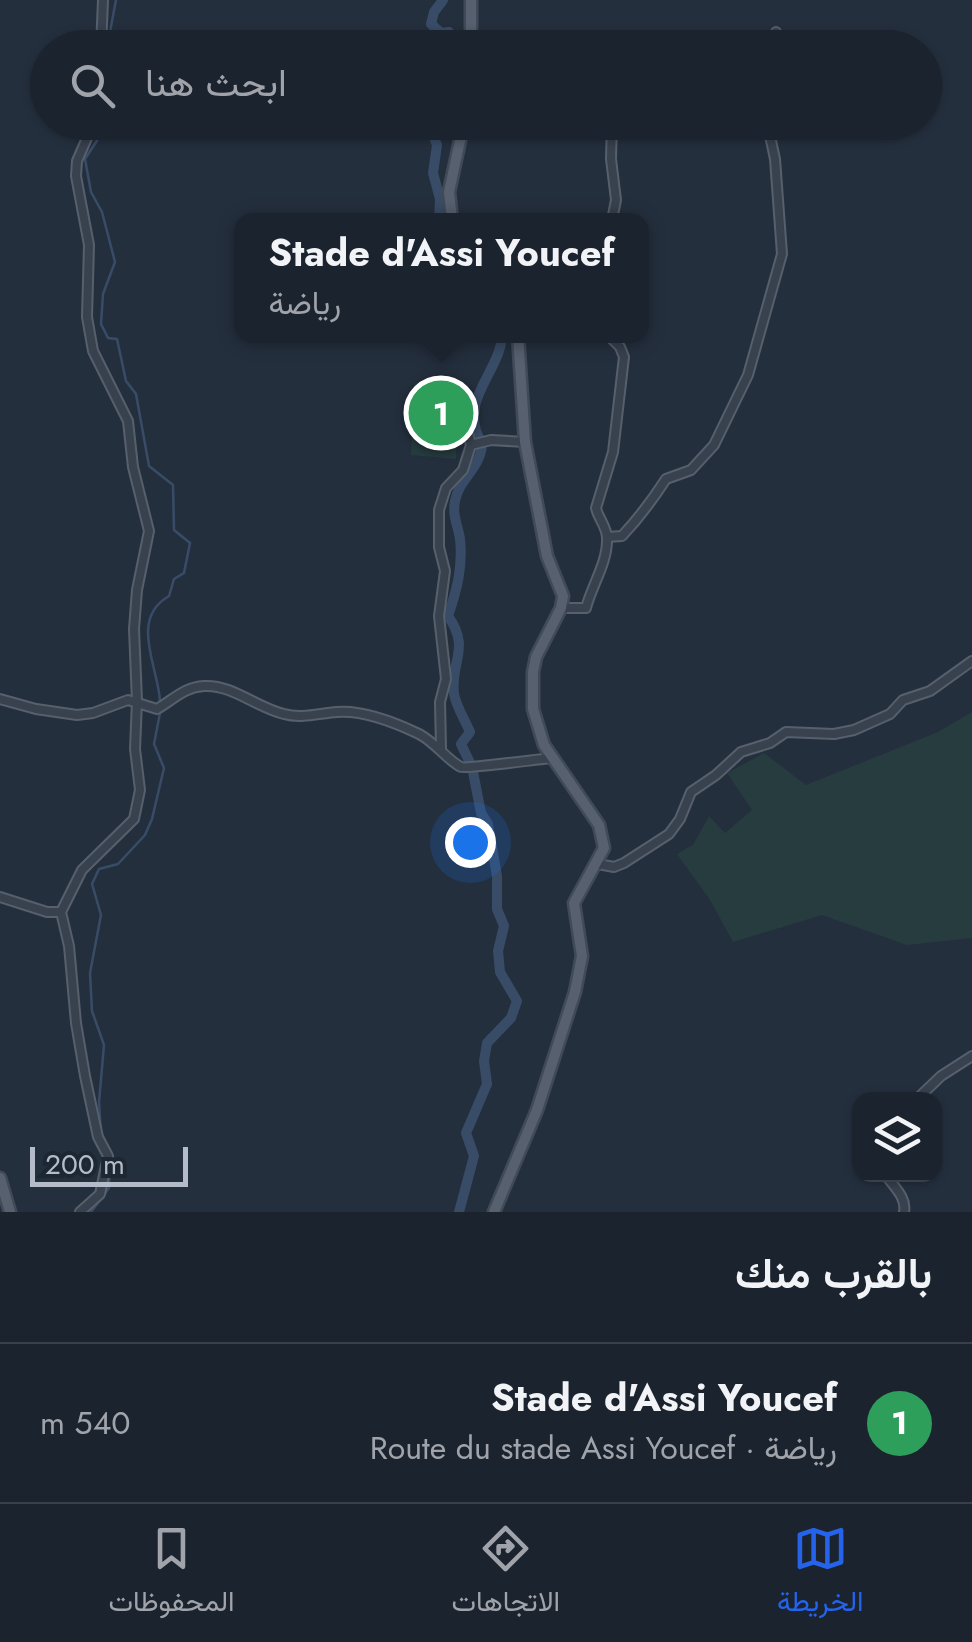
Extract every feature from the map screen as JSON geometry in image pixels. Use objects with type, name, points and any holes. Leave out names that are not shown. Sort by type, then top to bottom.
[{"type":"main road","points":[[471,0],[471,30]]},
{"type":"main road","points":[[451,213],[449,192],[460,140]]},
{"type":"main road","points":[[494,1212],[537,1110],[578,982],[582,956],[574,903],[604,848],[602,834],[544,744],[533,709],[533,672],[543,640],[561,608],[562,590],[547,556],[525,442],[518,343]]},
{"type":"main road","points":[[0,1178],[10,1212]]},
{"type":"street","points":[[102,30],[103,0]]},
{"type":"street","points":[[80,1212],[100,1194],[108,1156],[98,1137],[85,1076],[70,946],[61,912],[82,870],[134,819],[140,790],[134,749],[134,629],[148,531],[148,517],[133,467],[128,420],[93,351],[87,317],[89,244],[76,176],[77,161],[86,140]]},
{"type":"street","points":[[612,140],[613,213]]},
{"type":"street","points":[[607,537],[622,536],[641,510],[655,499],[666,479],[691,470],[714,445],[748,375],[782,254],[771,140]]},
{"type":"street","points":[[561,608],[586,608],[590,589],[600,573],[607,537],[596,501],[613,452],[624,358],[617,343]]},
{"type":"street","points":[[441,748],[440,702],[446,678],[440,616],[444,571],[438,510],[446,488],[463,470],[470,445],[462,412]]},
{"type":"street","points":[[470,445],[491,440],[525,442]]},
{"type":"street","points":[[598,864],[614,867],[624,863],[669,834],[691,792],[716,776],[740,752],[770,743],[786,732],[834,734],[854,730],[890,714],[903,700],[930,691],[972,661]]},
{"type":"street","points":[[0,700],[76,714],[93,713],[128,700],[157,709],[178,694],[210,686],[285,715],[359,714],[420,734],[458,766],[467,768],[552,758]]},
{"type":"street","points":[[0,896],[47,912],[61,912]]},
{"type":"street","points":[[924,1092],[940,1076],[972,1056]]},
{"type":"street","points":[[892,1182],[906,1205],[904,1212]]},
{"type":"green space","points":[[459,380],[456,459],[411,455],[414,383]]},
{"type":"green space","points":[[972,712],[972,938],[907,945],[822,915],[733,942],[710,900],[677,854],[693,845],[709,816],[725,833],[752,810],[727,773],[764,753],[806,785],[938,732]]},
{"type":"waterway","points":[[110,30],[116,0]]},
{"type":"waterway","points":[[438,30],[431,24],[443,0]]},
{"type":"waterway","points":[[97,140],[85,159],[91,192],[102,212],[115,262],[103,294],[101,324],[108,338],[117,339],[126,381],[136,394],[149,466],[173,485],[174,530],[190,543],[184,573],[174,579],[169,596],[150,617],[149,644],[160,701]]},
{"type":"waterway","points":[[435,140],[433,173],[439,213]]},
{"type":"waterway","points":[[479,438],[474,411],[501,343]]},
{"type":"waterway","points":[[470,763],[461,744],[470,732],[454,694],[458,637],[448,616],[461,559],[455,501],[482,446]]},
{"type":"waterway","points":[[101,1134],[99,1102],[104,1045],[92,1011],[90,973],[101,915],[92,884],[99,869],[118,864],[145,835],[152,819],[164,768],[154,744],[160,713]]},
{"type":"waterway","points":[[459,1212],[474,1156],[466,1133],[487,1084],[487,1043],[511,1018],[517,1001],[500,972],[498,951],[504,926],[497,909],[497,876],[488,824],[481,813],[473,772]]},
{"type":"waterway","points":[[91,1212],[109,1188],[110,1160]]},
{"type":"place","name":"Stade d'Assi Youcef","points":[[441,413]]}]
